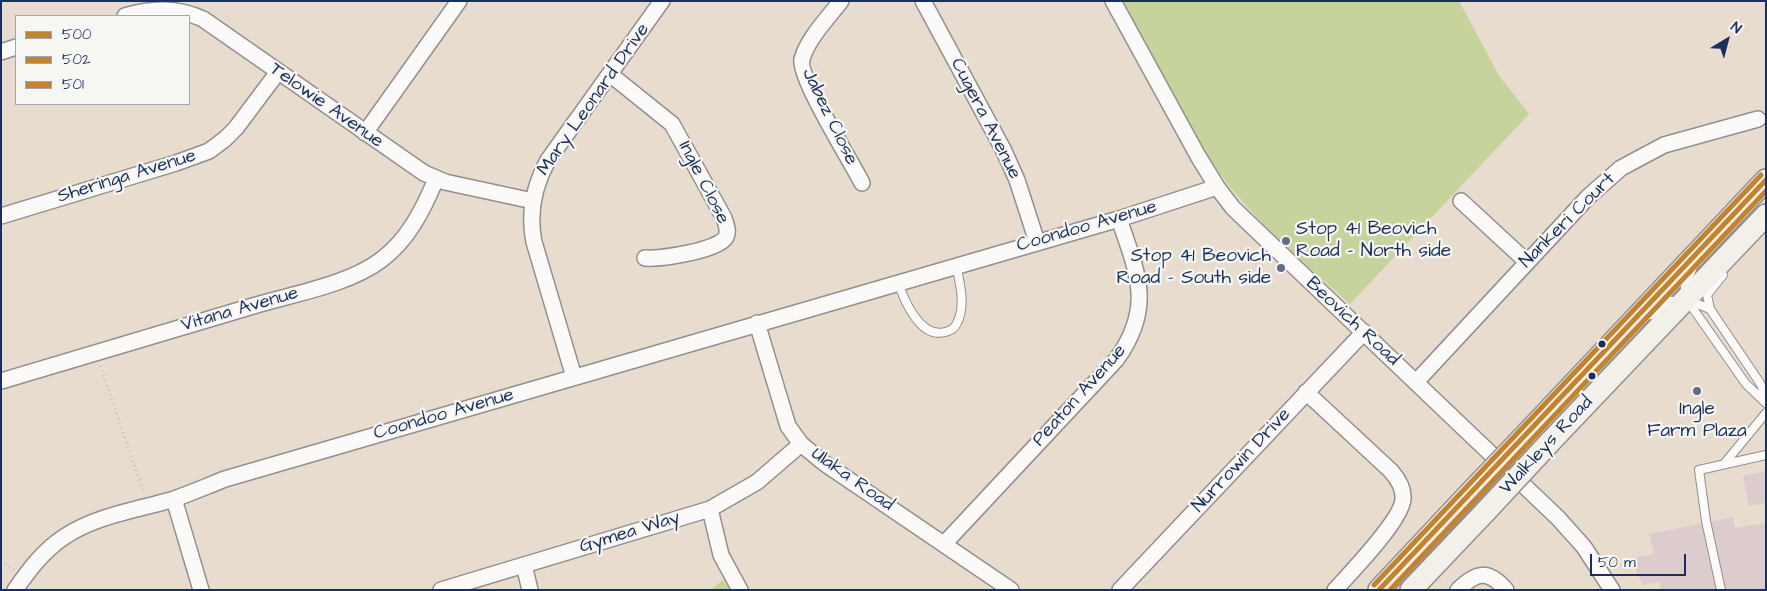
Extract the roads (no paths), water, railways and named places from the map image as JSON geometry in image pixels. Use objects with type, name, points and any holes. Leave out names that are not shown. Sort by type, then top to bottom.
[{"type":"main road","name":"Walkleys Road","points":[[1379,590],[1766,180]]},
{"type":"main road","name":"Walkleys Road","points":[[1411,590],[1766,215]]},
{"type":"street","name":"Mary Leonard Drive","points":[[574,377],[534,242],[531,221],[533,201],[539,179],[548,160],[662,1]]},
{"type":"street","name":"Jabez Close","points":[[841,1],[810,44],[801,66],[809,87],[862,183]]},
{"type":"street","name":"Cugera Avenue","points":[[922,1],[1012,169],[1037,242]]},
{"type":"street","name":"Beovich Road","points":[[1113,1],[1217,187],[1249,225],[1558,518],[1584,547],[1612,590]]},
{"type":"street","points":[[365,133],[457,2]]},
{"type":"street","name":"Telowie Avenue","points":[[130,15],[162,9],[194,15],[218,27],[278,72],[436,180],[533,201]]},
{"type":"street","points":[[1,52],[15,48]]},
{"type":"street","name":"Sheringa Avenue","points":[[1,216],[176,163],[208,151],[225,139],[236,128],[278,72]]},
{"type":"street","name":"Ingle Close","points":[[611,74],[672,124],[724,218],[728,231],[724,240],[719,243],[674,257],[645,258]]},
{"type":"street","name":"Nankeri Court","points":[[1416,382],[1588,197],[1627,163],[1664,145],[1758,119]]},
{"type":"street","name":"Vitana Avenue","points":[[1,380],[317,287],[371,268],[389,254],[409,231],[436,180]]},
{"type":"street","name":"Coondoo Avenue","points":[[15,590],[38,558],[65,536],[89,524],[174,499],[225,479],[1119,219],[1217,187]]},
{"type":"street","points":[[1461,201],[1527,262]]},
{"type":"street","name":"Peaton Avenue","points":[[944,544],[1116,360],[1128,344],[1138,318],[1139,294],[1132,256],[1119,219]]},
{"type":"street","name":"Ulaka Road","points":[[757,323],[783,415],[801,444],[824,463],[1011,590]]},
{"type":"street","name":"Nurrowin Drive","points":[[1120,590],[1364,332]]},
{"type":"street","points":[[1306,392],[1391,471],[1399,480],[1403,494],[1404,501],[1398,515],[1335,590]]},
{"type":"street","name":"Gymea Way","points":[[441,590],[710,509],[757,482],[801,444]]},
{"type":"street","points":[[174,499],[201,590]]},
{"type":"street","points":[[710,509],[721,555],[740,590]]},
{"type":"street","points":[[524,565],[530,590]]},
{"type":"street","points":[[1458,590],[1472,577],[1483,575],[1497,581],[1506,590]]},
{"type":"lane","points":[[1705,244],[1684,288],[1687,300],[1746,384],[1766,403]]},
{"type":"lane","points":[[898,282],[912,311],[925,328],[940,333],[946,332],[957,324],[961,308],[961,286],[956,265]]},
{"type":"lane","points":[[1730,268],[1707,295],[1710,309],[1760,383],[1766,397]]},
{"type":"lane","points":[[1625,330],[1670,301],[1687,300],[1710,309]]},
{"type":"lane","points":[[1724,464],[1766,413]]},
{"type":"lane","points":[[1721,590],[1706,521],[1699,470],[1766,456]]},
{"type":"place","name":"Stop 41 Beovich Road - North side","points":[[1286,241]]},
{"type":"place","name":"Stop 41 Beovich Road - South side","points":[[1281,268]]},
{"type":"place","name":"Ingle Farm Plaza","points":[[1697,391]]}]
